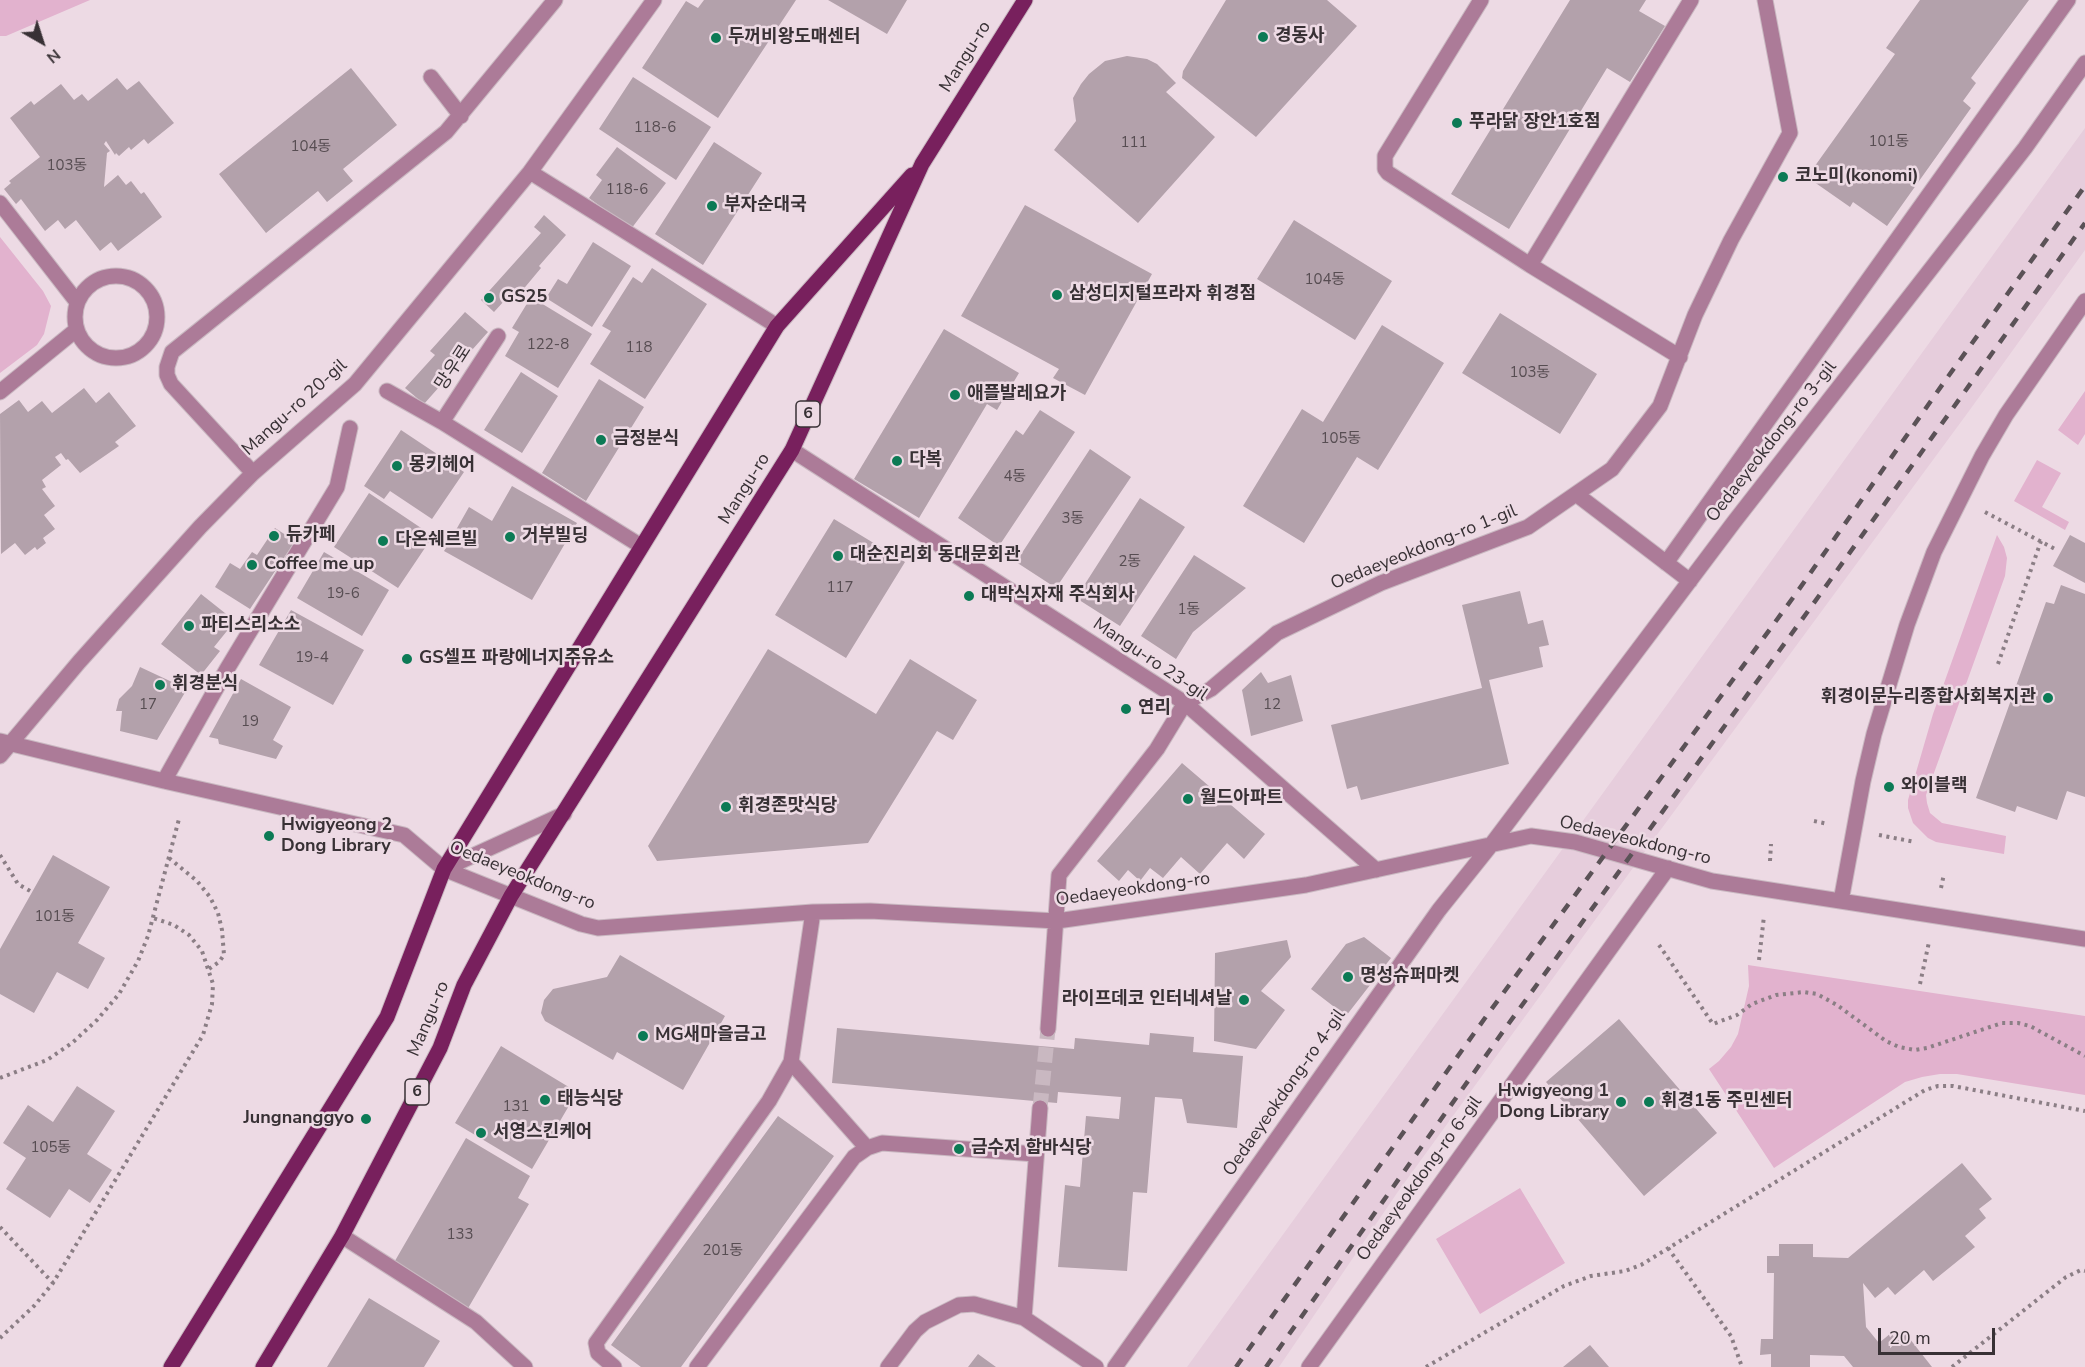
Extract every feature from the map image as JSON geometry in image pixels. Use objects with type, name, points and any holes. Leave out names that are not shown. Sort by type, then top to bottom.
[{"type":"main road","name":"Mangu-ro","points":[[263,1367],[342,1236],[440,1048],[464,985],[511,896],[792,450],[922,164],[1025,0]]},
{"type":"main road","name":"Mangu-ro","points":[[171,1367],[387,1017],[444,869],[777,326],[922,164]]},
{"type":"street","points":[[253,473],[171,384],[167,375],[167,367],[172,352],[446,132],[555,0]]},
{"type":"street","name":"Mangu-ro 20-gil","points":[[0,756],[5,742],[200,528],[253,473],[355,384],[530,172],[654,0]]},
{"type":"street","points":[[1481,0],[1385,156],[1384,164],[1388,172],[1530,265],[1680,357]]},
{"type":"street","points":[[1530,265],[1691,0]]},
{"type":"street","name":"Oedaeyeokdong-ro 1-gil","points":[[1185,703],[1211,689],[1276,633],[1381,583],[1528,527],[1612,469],[1660,406],[1695,315],[1731,240],[1790,133],[1766,0]]},
{"type":"street","points":[[1666,562],[2068,0]]},
{"type":"street","name":"Oedaeyeokdong-ro 3-gil","points":[[1491,845],[1690,581],[2025,148],[2085,63]]},
{"type":"street","points":[[431,77],[461,116]]},
{"type":"street","points":[[530,172],[777,326]]},
{"type":"street","points":[[0,203],[77,302]]},
{"type":"street","points":[[107,276],[133,279],[152,297],[157,310],[157,323],[153,336],[145,347],[134,355],[120,359],[106,358],[92,352],[82,342],[76,330],[74,315],[77,302],[84,290],[107,276]]},
{"type":"street","points":[[1841,901],[1874,734],[1906,625],[1934,552],[1982,456],[2006,415],[2085,301]]},
{"type":"street","points":[[0,392],[76,330]]},
{"type":"street","points":[[153,336],[172,352]]},
{"type":"street","name":"망우로","points":[[442,422],[498,336]]},
{"type":"street","points":[[387,391],[442,422],[641,546]]},
{"type":"street","points":[[164,781],[227,669],[337,487],[350,428]]},
{"type":"street","name":"Mangu-ro 23-gil","points":[[792,450],[1185,703],[1376,870]]},
{"type":"street","points":[[1576,494],[1690,581]]},
{"type":"street","points":[[1048,1029],[1059,875],[1157,749],[1185,703]]},
{"type":"street","name":"Oedaeyeokdong-ro","points":[[5,742],[164,781],[404,835],[444,869],[581,924],[598,928],[870,910],[1057,921],[1306,885],[1531,836],[1575,842],[1712,880],[2085,939]]},
{"type":"street","points":[[444,869],[564,814]]},
{"type":"street","name":"Oedaeyeokdong-ro 4-gil","points":[[1115,1367],[1439,910],[1491,845]]},
{"type":"street","name":"Oedaeyeokdong-ro 6-gil","points":[[1309,1367],[1668,868]]},
{"type":"street","points":[[614,1367],[598,1353],[596,1343],[769,1101],[791,1062],[813,912]]},
{"type":"street","points":[[791,1062],[867,1148]]},
{"type":"street","points":[[1024,1318],[1040,1108]]},
{"type":"street","points":[[697,1367],[854,1157],[867,1148],[882,1143],[1036,1154]]},
{"type":"street","points":[[342,1236],[476,1322],[525,1367]]},
{"type":"street","points":[[888,1367],[915,1331],[925,1322],[959,1305],[974,1304],[1024,1318],[1096,1367]]},
{"type":"path","points":[[1960,499],[2057,550]]},
{"type":"path","points":[[1998,664],[2041,541]]},
{"type":"path","points":[[0,1078],[47,1060],[72,1043],[97,1020],[119,994],[138,961],[148,936],[179,819]]},
{"type":"path","points":[[0,855],[18,884],[32,892]]},
{"type":"path","points":[[169,858],[197,881],[210,897],[218,913],[224,955],[209,969]]},
{"type":"path","points":[[0,1338],[53,1283],[203,1035],[212,1004],[213,984],[202,951],[189,935],[153,918]]},
{"type":"path","points":[[1659,945],[1713,1024],[1737,1015],[1752,1004],[1776,995],[1804,992],[1817,994],[1838,1005],[1886,1041],[1899,1047],[1915,1050],[1927,1048],[2001,1023],[2018,1023],[2030,1026],[2085,1056]]},
{"type":"path","points":[[1426,1367],[1564,1286],[1592,1276],[1625,1271],[1641,1265],[1925,1090],[1938,1086],[1953,1086],[2085,1111]]},
{"type":"path","points":[[0,1227],[53,1283]]},
{"type":"path","points":[[1668,1248],[1731,1336],[1742,1367]]},
{"type":"path","points":[[1952,1367],[2066,1277],[2081,1270],[2085,1271]]},
{"type":"shaded area","points":[[0,0],[90,0],[6,36],[0,36]]},
{"type":"shaded area","points":[[2085,128],[2085,250],[1397,1193],[1279,1367],[1187,1367]]},
{"type":"shaded area","points":[[0,237],[43,291],[51,306],[44,334],[37,345],[0,373]]},
{"type":"shaded area","points":[[2085,391],[2085,434],[2078,445],[2058,430]]},
{"type":"shaded area","points":[[2037,460],[2061,473],[2042,507],[2069,522],[2065,530],[2014,501]]},
{"type":"shaded area","points":[[1997,535],[2007,558],[2005,576],[1926,795],[1930,813],[1942,823],[2006,836],[2004,854],[1936,842],[1928,838],[1913,823],[1908,808],[1908,800],[1933,714]]},
{"type":"shaded area","points":[[1748,965],[2085,1016],[2085,1095],[1957,1074],[1922,1077],[1905,1082],[1774,1168],[1709,1069],[1731,1047],[1738,1034],[1749,986]]},
{"type":"shaded area","points":[[1520,1188],[1565,1263],[1480,1314],[1436,1239]]},
{"type":"building","name":"두꺼비왕도매센터","points":[[704,0],[796,0],[718,118],[642,68],[686,1],[698,8]]},
{"type":"building","points":[[828,0],[907,0],[887,34]]},
{"type":"building","points":[[1226,0],[1327,0],[1357,26],[1256,137],[1182,78],[1183,71]]},
{"type":"building","points":[[1570,0],[1646,0],[1639,11],[1665,26],[1630,82],[1607,68],[1509,229],[1451,194]]},
{"type":"building","points":[[1920,0],[2029,0],[1971,78],[1976,83],[1963,101],[1971,108],[1887,226],[1853,202],[1850,207],[1807,177],[1895,54],[1886,48]]},
{"type":"building","points":[[1127,56],[1147,59],[1157,64],[1176,83],[1166,92],[1215,137],[1138,223],[1054,150],[1076,121],[1073,98],[1081,84],[1105,61]]},
{"type":"building","points":[[351,68],[397,125],[343,169],[353,181],[327,202],[318,191],[266,233],[219,174]]},
{"type":"building","points":[[633,77],[711,127],[676,180],[599,129]]},
{"type":"building","points":[[117,78],[127,90],[139,81],[174,123],[148,144],[144,139],[131,150],[129,147],[119,156],[116,153],[115,155],[106,141],[104,144],[110,151],[107,153],[104,187],[118,175],[126,185],[131,181],[141,194],[144,192],[162,217],[118,251],[111,242],[100,251],[76,220],[65,229],[58,220],[45,231],[21,199],[16,204],[4,189],[11,183],[9,181],[40,157],[10,118],[31,101],[34,105],[61,84],[74,100],[82,94],[88,101]]},
{"type":"building","points":[[714,142],[762,173],[703,265],[655,234]]},
{"type":"building","points":[[617,147],[666,183],[631,229],[589,198],[602,180],[596,175]]},
{"type":"building","name":"삼성디지털프라자 휘경점","points":[[1025,205],[1152,274],[1085,395],[1053,378],[1059,369],[961,316]]},
{"type":"building","points":[[544,215],[566,235],[539,266],[541,268],[521,292],[516,288],[494,312],[481,300],[541,233],[534,227]]},
{"type":"building","points":[[1294,220],[1392,281],[1355,340],[1257,279]]},
{"type":"building","points":[[593,242],[631,266],[592,327],[546,298],[558,279],[567,284]]},
{"type":"building","points":[[652,268],[707,304],[645,399],[590,364],[611,331],[602,326],[633,277],[642,283]]},
{"type":"building","points":[[531,297],[592,334],[558,388],[505,356],[519,332],[512,328]]},
{"type":"building","points":[[465,312],[488,332],[424,404],[405,388],[435,355],[430,351]]},
{"type":"building","points":[[1500,313],[1597,374],[1560,434],[1462,373]]},
{"type":"building","points":[[1382,325],[1444,363],[1378,470],[1357,457],[1304,543],[1243,506],[1302,409],[1323,422]]},
{"type":"building","points":[[944,329],[1019,373],[997,410],[987,404],[919,518],[854,479]]},
{"type":"building","points":[[521,372],[558,396],[522,453],[484,430]]},
{"type":"building","points":[[599,379],[644,407],[586,501],[542,473]]},
{"type":"building","points":[[84,388],[96,403],[109,392],[136,426],[115,442],[119,446],[80,473],[61,453],[55,457],[61,465],[42,480],[46,487],[42,489],[55,506],[44,515],[55,529],[43,538],[46,543],[37,550],[35,547],[25,555],[15,543],[1,554],[0,414],[19,400],[28,412],[42,401],[52,413]]},
{"type":"building","points":[[1040,410],[1075,432],[999,546],[958,518],[1016,430],[1023,435]]},
{"type":"building","points":[[401,430],[464,472],[432,519],[390,491],[384,499],[364,486]]},
{"type":"building","points":[[1090,449],[1131,477],[1056,588],[1016,562]]},
{"type":"building","name":"거부빌딩","points":[[512,486],[577,523],[532,600],[444,551],[469,507],[492,521]]},
{"type":"building","name":"다온쉐르빌","points":[[369,493],[433,536],[398,588],[334,547]]},
{"type":"building","points":[[1140,498],[1185,527],[1120,626],[1076,598]]},
{"type":"building","points":[[834,519],[905,562],[846,658],[775,615]]},
{"type":"building","points":[[275,528],[295,541],[250,609],[215,587],[230,563],[240,569],[252,552],[257,555]]},
{"type":"building","points":[[2070,535],[2085,543],[2085,583],[2053,566]]},
{"type":"building","points":[[324,552],[389,590],[362,636],[297,598]]},
{"type":"building","points":[[1194,555],[1246,588],[1193,632],[1176,659],[1141,636]]},
{"type":"building","name":"휘경이문누리종합사회복지관","points":[[2061,585],[2085,594],[2085,797],[2067,791],[2057,820],[2017,806],[2015,812],[1976,798],[2046,602],[2054,604]]},
{"type":"building","points":[[1520,591],[1528,624],[1543,620],[1549,645],[1539,647],[1543,667],[1489,680],[1509,764],[1361,800],[1357,786],[1347,789],[1331,725],[1482,688],[1462,605]]},
{"type":"building","points":[[201,594],[235,621],[214,647],[220,651],[201,675],[161,644]]},
{"type":"building","points":[[291,610],[364,650],[333,705],[259,665]]},
{"type":"building","points":[[768,649],[876,714],[910,659],[977,700],[953,740],[937,731],[868,843],[657,861],[648,846]]},
{"type":"building","points":[[140,667],[187,689],[157,740],[120,731],[122,711],[116,711],[119,699],[132,686]]},
{"type":"building","points":[[1261,672],[1268,683],[1291,675],[1303,721],[1251,736],[1242,690]]},
{"type":"building","points":[[241,679],[291,707],[273,740],[283,746],[276,759],[219,744],[218,739],[209,737]]},
{"type":"building","name":"월드아파트","points":[[1182,763],[1265,834],[1244,859],[1227,843],[1200,874],[1181,857],[1163,878],[1150,868],[1140,881],[1128,870],[1119,881],[1097,861]]},
{"type":"building","points":[[53,855],[110,887],[78,943],[105,958],[88,989],[57,972],[34,1013],[0,994],[0,949]]},
{"type":"building","points":[[1364,937],[1391,958],[1346,1016],[1311,989],[1346,944]]},
{"type":"building","points":[[1287,940],[1291,957],[1261,991],[1285,1010],[1256,1049],[1214,1041],[1215,953]]},
{"type":"building","name":"MG새마을금고","points":[[620,955],[725,1016],[683,1090],[617,1052],[613,1060],[545,1021],[541,1013],[544,1000],[553,989],[607,977]]},
{"type":"building","points":[[1619,1019],[1717,1133],[1644,1196],[1546,1082]]},
{"type":"building","points":[[837,1028],[1074,1049],[1075,1038],[1149,1045],[1150,1033],[1194,1037],[1193,1052],[1243,1056],[1237,1128],[1187,1123],[1182,1099],[1155,1097],[1147,1193],[1133,1192],[1127,1271],[1058,1267],[1065,1185],[1080,1187],[1086,1116],[1119,1119],[1121,1097],[1058,1092],[1057,1103],[832,1083]]},
{"type":"building","points":[[501,1046],[577,1092],[532,1169],[455,1123]]},
{"type":"building","points":[[77,1086],[115,1111],[87,1154],[112,1170],[90,1203],[69,1189],[50,1218],[6,1189],[26,1158],[3,1143],[28,1105],[53,1122]]},
{"type":"building","points":[[778,1116],[834,1156],[681,1367],[641,1367],[611,1345]]},
{"type":"building","points":[[466,1138],[530,1176],[518,1198],[529,1204],[467,1310],[392,1266]]},
{"type":"building","points":[[1962,1163],[1992,1199],[1979,1209],[1986,1218],[1965,1236],[1975,1247],[1933,1281],[1924,1270],[1895,1295],[1888,1287],[1875,1298],[1863,1283],[1866,1327],[1879,1343],[1891,1333],[1897,1341],[1906,1334],[1932,1367],[1853,1367],[1844,1356],[1810,1355],[1810,1367],[1771,1367],[1771,1354],[1760,1355],[1761,1339],[1773,1339],[1774,1273],[1767,1273],[1767,1256],[1779,1256],[1779,1244],[1813,1244],[1813,1257],[1848,1258]]},
{"type":"building","points":[[369,1298],[440,1341],[424,1367],[327,1367]]},
{"type":"building","points":[[1590,1345],[1609,1367],[1563,1367]]},
{"type":"building","points":[[978,1354],[996,1367],[968,1367]]},
{"type":"tunnel","points":[[1040,1108],[1048,1029]]},
{"type":"railway","points":[[1236,1367],[1485,1018],[1795,595],[2085,186]]},
{"type":"railway","points":[[1266,1367],[1504,1030],[1811,607],[2085,223]]},
{"type":"place","name":"경동사","points":[[1263,37]]},
{"type":"place","name":"두꺼비왕도매센터","points":[[716,38]]},
{"type":"place","name":"푸라닭 장안1호점","points":[[1457,123]]},
{"type":"place","name":"코노미(konomi)","points":[[1783,177]]},
{"type":"place","name":"부자순대국","points":[[712,206]]},
{"type":"place","name":"삼성디지털프라자 휘경점","points":[[1057,295]]},
{"type":"place","name":"GS25","points":[[489,298]]},
{"type":"place","name":"애플발레요가","points":[[955,395]]},
{"type":"place","name":"금정분식","points":[[601,440]]},
{"type":"place","name":"다복","points":[[897,461]]},
{"type":"place","name":"몽키헤어","points":[[397,466]]},
{"type":"place","name":"듀카페","points":[[274,536]]},
{"type":"place","name":"거부빌딩","points":[[510,537]]},
{"type":"place","name":"다온쉐르빌","points":[[383,541]]},
{"type":"place","name":"대순진리회 동대문회관","points":[[838,556]]},
{"type":"place","name":"Coffee me up","points":[[252,565]]},
{"type":"place","name":"대박식자재 주식회사","points":[[969,596]]},
{"type":"place","name":"파티스리소소","points":[[189,626]]},
{"type":"place","name":"GS셀프 파랑에너지주유소","points":[[407,659]]},
{"type":"place","name":"휘경분식","points":[[160,685]]},
{"type":"place","name":"휘경이문누리종합사회복지관","points":[[2048,698]]},
{"type":"place","name":"연리","points":[[1126,709]]},
{"type":"place","name":"와이블랙","points":[[1889,787]]},
{"type":"place","name":"월드아파트","points":[[1188,799]]},
{"type":"place","name":"휘경존맛식당","points":[[726,807]]},
{"type":"place","name":"Hwigyeong 2 Dong Library","points":[[269,836]]},
{"type":"place","name":"명성슈퍼마켓","points":[[1348,977]]},
{"type":"place","name":"라이프데코 인터네셔날","points":[[1244,1000]]},
{"type":"place","name":"MG새마을금고","points":[[643,1036]]},
{"type":"place","name":"태능식당","points":[[545,1100]]},
{"type":"place","name":"Hwigyeong 1 Dong Library","points":[[1621,1102]]},
{"type":"place","name":"휘경1동 주민센터","points":[[1649,1102]]},
{"type":"place","name":"Jungnanggyo","points":[[366,1119]]},
{"type":"place","name":"서영스킨케어","points":[[481,1133]]},
{"type":"place","name":"금수저 함바식당","points":[[959,1149]]}]
